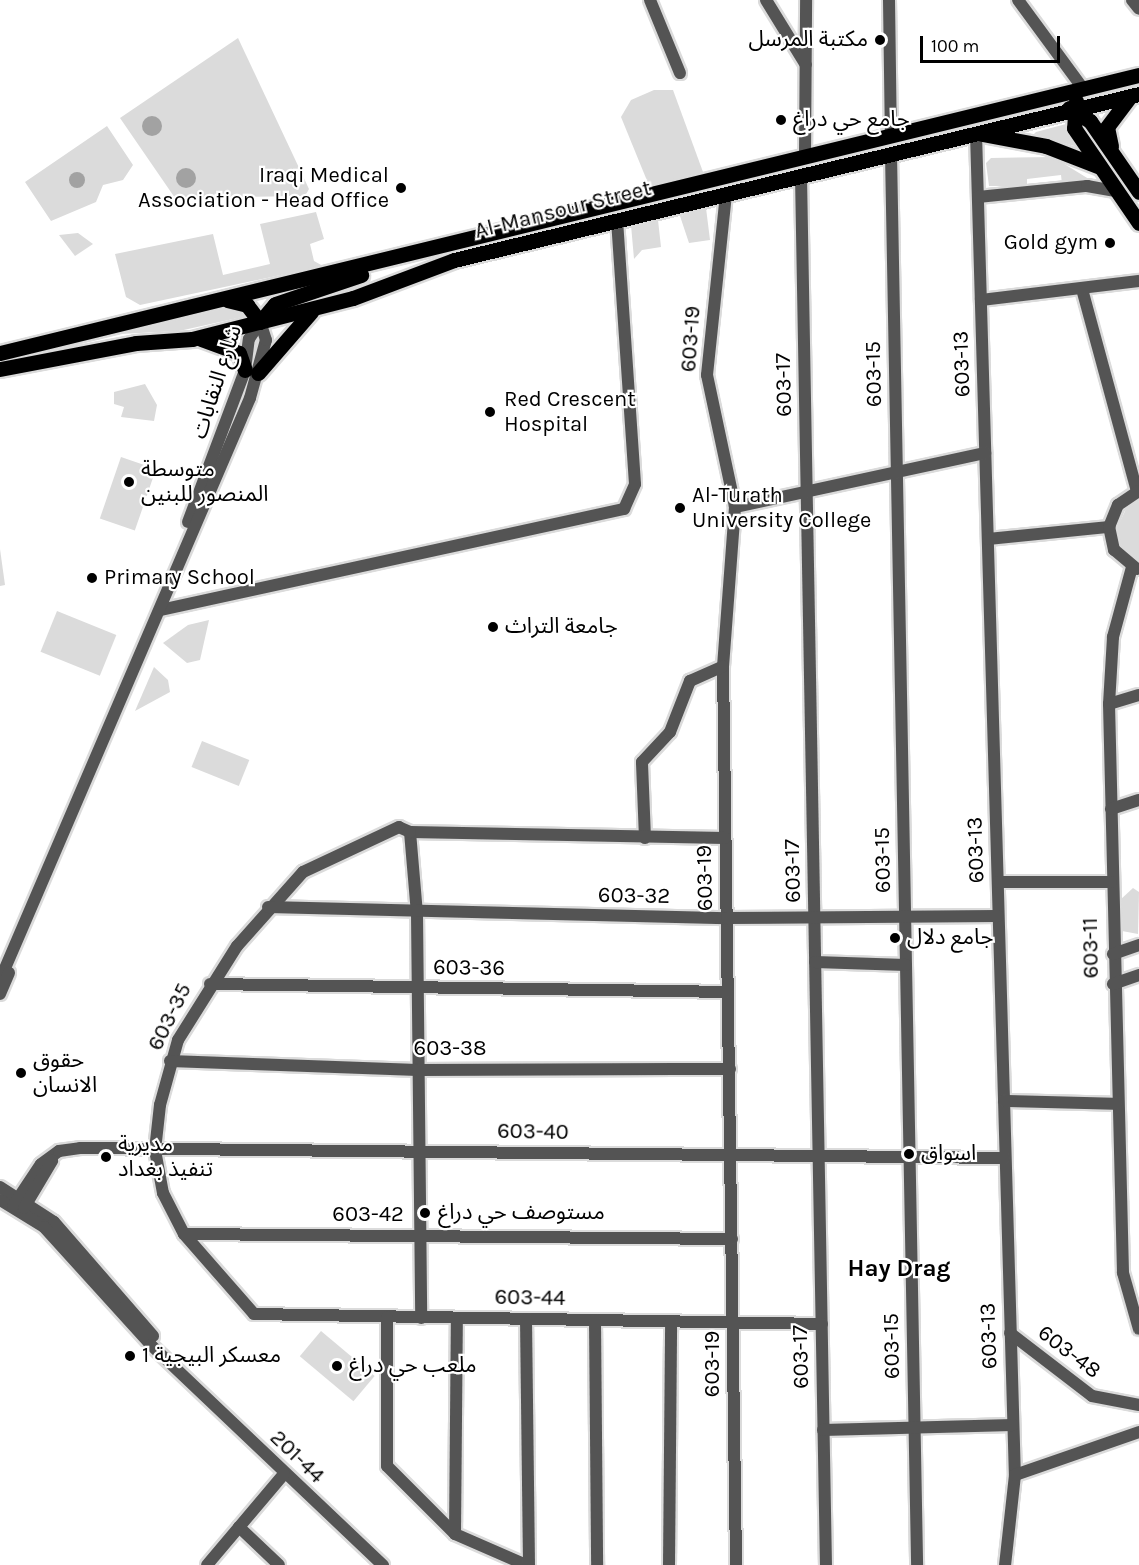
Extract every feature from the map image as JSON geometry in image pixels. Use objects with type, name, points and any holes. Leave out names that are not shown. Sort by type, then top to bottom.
[{"type":"main road","name":"Al-Mansour Street","points":[[0,353],[1139,75]]},
{"type":"main road","points":[[1084,90],[1073,110],[1074,128],[1139,224]]},
{"type":"main road","name":"Al-Mansour Street","points":[[0,369],[136,343],[192,339],[320,307],[454,260],[1135,95]]},
{"type":"main road","points":[[1115,158],[1107,127],[1135,95]]},
{"type":"main road","points":[[1047,99],[1073,110],[1090,121],[1139,192]]},
{"type":"main road","points":[[976,133],[1046,146],[1100,167]]},
{"type":"main road","points":[[215,300],[244,303],[260,322],[275,304],[417,253]]},
{"type":"main road","points":[[192,339],[229,346],[242,357],[252,372],[298,321],[320,307]]},
{"type":"street","points":[[650,0],[680,73]]},
{"type":"street","points":[[766,0],[807,66]]},
{"type":"street","points":[[805,158],[806,0]]},
{"type":"street","points":[[889,0],[891,137]]},
{"type":"street","points":[[1018,0],[1084,90]]},
{"type":"street","points":[[1132,0],[1139,9]]},
{"type":"street","name":"603-13","points":[[976,133],[1015,1474],[1005,1565]]},
{"type":"street","name":"603-15","points":[[891,154],[917,1565]]},
{"type":"street","name":"603-17","points":[[801,176],[826,1565]]},
{"type":"street","points":[[978,197],[1087,186],[1116,191]]},
{"type":"street","name":"603-19","points":[[726,194],[707,375],[735,507],[723,666],[736,1565]]},
{"type":"street","points":[[159,610],[624,509],[635,484],[617,221]]},
{"type":"street","points":[[981,300],[1139,282]]},
{"type":"street","points":[[1082,288],[1138,491],[1118,505],[1109,527],[1114,550],[1135,568]]},
{"type":"street","name":"شارع النقابات","points":[[0,980],[14,952],[159,610],[266,340],[260,322]]},
{"type":"street","points":[[735,507],[985,453]]},
{"type":"street","points":[[988,539],[1109,527]]},
{"type":"street","name":"603-11","points":[[1135,568],[1113,637],[1109,704],[1113,984],[1123,1273],[1135,1301],[1139,1329]]},
{"type":"street","points":[[645,838],[642,762],[670,732],[690,681],[723,666]]},
{"type":"street","points":[[1109,704],[1139,695]]},
{"type":"street","points":[[1111,809],[1139,800]]},
{"type":"street","name":"603-35","points":[[241,1305],[184,1234],[165,1202],[155,1149],[170,1061],[210,984],[268,907],[303,872],[387,830],[645,838],[725,838]]},
{"type":"street","points":[[410,832],[417,914],[421,1318]]},
{"type":"street","points":[[998,882],[1111,882]]},
{"type":"street","name":"603-32","points":[[268,907],[417,914],[727,918],[998,916]]},
{"type":"street","points":[[1113,954],[1139,945]]},
{"type":"street","name":"شارع النقابات","points":[[0,994],[14,952]]},
{"type":"street","points":[[815,962],[906,965]]},
{"type":"street","points":[[1113,984],[1139,975]]},
{"type":"street","name":"603-36","points":[[210,984],[417,989],[728,992]]},
{"type":"street","name":"603-38","points":[[170,1061],[418,1070],[730,1069]]},
{"type":"street","points":[[1004,1101],[1117,1104]]},
{"type":"street","name":"603-40","points":[[20,1204],[41,1164],[60,1151],[155,1149],[1005,1158]]},
{"type":"street","name":"201-44","points":[[0,1187],[20,1204],[54,1222],[186,1377],[284,1474],[382,1565]]},
{"type":"street","name":"201-44","points":[[0,1200],[20,1204]]},
{"type":"street","name":"603-42","points":[[184,1234],[732,1239]]},
{"type":"street","name":"603-44","points":[[241,1305],[264,1315],[822,1324]]},
{"type":"street","points":[[387,1317],[384,1459],[405,1488],[455,1534],[527,1565],[526,1319]]},
{"type":"street","points":[[455,1534],[457,1318]]},
{"type":"street","points":[[595,1320],[597,1565]]},
{"type":"street","points":[[669,1565],[671,1322]]},
{"type":"street","name":"603-48","points":[[1010,1333],[1092,1396],[1139,1405]]},
{"type":"street","points":[[823,1430],[1013,1425]]},
{"type":"street","points":[[1015,1474],[1139,1432]]},
{"type":"street","points":[[207,1565],[284,1474]]},
{"type":"street","points":[[239,1527],[279,1565]]},
{"type":"shaded area","points":[[238,38],[309,189],[305,196],[175,198],[120,118]]},
{"type":"shaded area","points":[[654,90],[673,90],[703,172],[650,188],[621,117],[631,100]]},
{"type":"shaded area","points":[[152,116],[159,119],[162,126],[159,133],[152,136],[145,133],[142,126],[145,119]]},
{"type":"shaded area","points":[[1066,124],[1074,146],[1034,134],[1036,132]]},
{"type":"shaded area","points":[[107,126],[133,165],[123,180],[103,185],[96,202],[51,221],[25,182]]},
{"type":"shaded area","points":[[1053,157],[1097,184],[1062,184],[1061,175],[1027,179],[1027,186],[989,186],[986,163],[991,158]]},
{"type":"shaded area","points":[[186,168],[193,171],[196,178],[193,185],[186,188],[179,185],[176,178],[179,171]]},
{"type":"shaded area","points":[[74,172],[80,172],[85,180],[83,186],[74,188],[69,183],[69,177]]},
{"type":"shaded area","points":[[706,208],[710,240],[689,243],[680,216]]},
{"type":"shaded area","points":[[316,212],[324,239],[310,244],[314,261],[323,266],[140,305],[126,297],[115,254],[213,234],[223,275],[270,264],[260,224]]},
{"type":"shaded area","points":[[658,220],[661,247],[642,250],[634,259],[631,225]]},
{"type":"shaded area","points":[[78,233],[93,244],[75,256],[59,235]]},
{"type":"shaded area","points":[[229,307],[247,316],[179,331],[120,334]]},
{"type":"shaded area","points":[[145,384],[157,405],[154,421],[121,417],[124,407],[114,404],[114,392]]},
{"type":"shaded area","points":[[121,457],[156,469],[135,531],[100,518]]},
{"type":"shaded area","points":[[1139,501],[1139,562],[1122,548],[1117,528],[1126,509]]},
{"type":"shaded area","points":[[0,549],[5,585],[0,586]]},
{"type":"shaded area","points":[[57,611],[116,635],[100,676],[41,652]]},
{"type":"shaded area","points":[[209,620],[200,660],[187,663],[163,643],[188,625]]},
{"type":"shaded area","points":[[154,667],[168,680],[170,692],[135,711]]},
{"type":"shaded area","points":[[202,741],[249,760],[239,786],[192,767]]},
{"type":"shaded area","points":[[1133,888],[1139,892],[1138,934],[1122,931],[1120,900]]},
{"type":"shaded area","name":"ملعب حي دراغ","points":[[321,1331],[375,1376],[353,1401],[300,1356]]},
{"type":"place","name":"مكتبة المرسل","points":[[880,40]]},
{"type":"place","name":"جامع حي دراغ","points":[[781,120]]},
{"type":"place","name":"Iraqi Medical Association - Head Office","points":[[401,188]]},
{"type":"place","name":"Gold gym","points":[[1110,243]]},
{"type":"place","name":"Red Crescent Hospital","points":[[490,412]]},
{"type":"place","name":"متوسطة المنصور للبنين","points":[[129,482]]},
{"type":"place","name":"Al-Turath University College","points":[[680,508]]},
{"type":"place","name":"Primary School","points":[[92,578]]},
{"type":"place","name":"جامعة التراث","points":[[493,627]]},
{"type":"place","name":"جامع دلال","points":[[895,938]]},
{"type":"place","name":"حقوق الانسان","points":[[21,1073]]},
{"type":"place","name":"اسواق","points":[[909,1154]]},
{"type":"place","name":"مديرية تنفيذ بغداد","points":[[106,1157]]},
{"type":"place","name":"مستوصف حي دراغ","points":[[425,1213]]},
{"type":"place","name":"معسكر البيجية 1","points":[[130,1356]]},
{"type":"place","name":"ملعب حي دراغ","points":[[337,1366]]},
{"type":"district","name":"Hay Drag","points":[[899,1269]]}]
